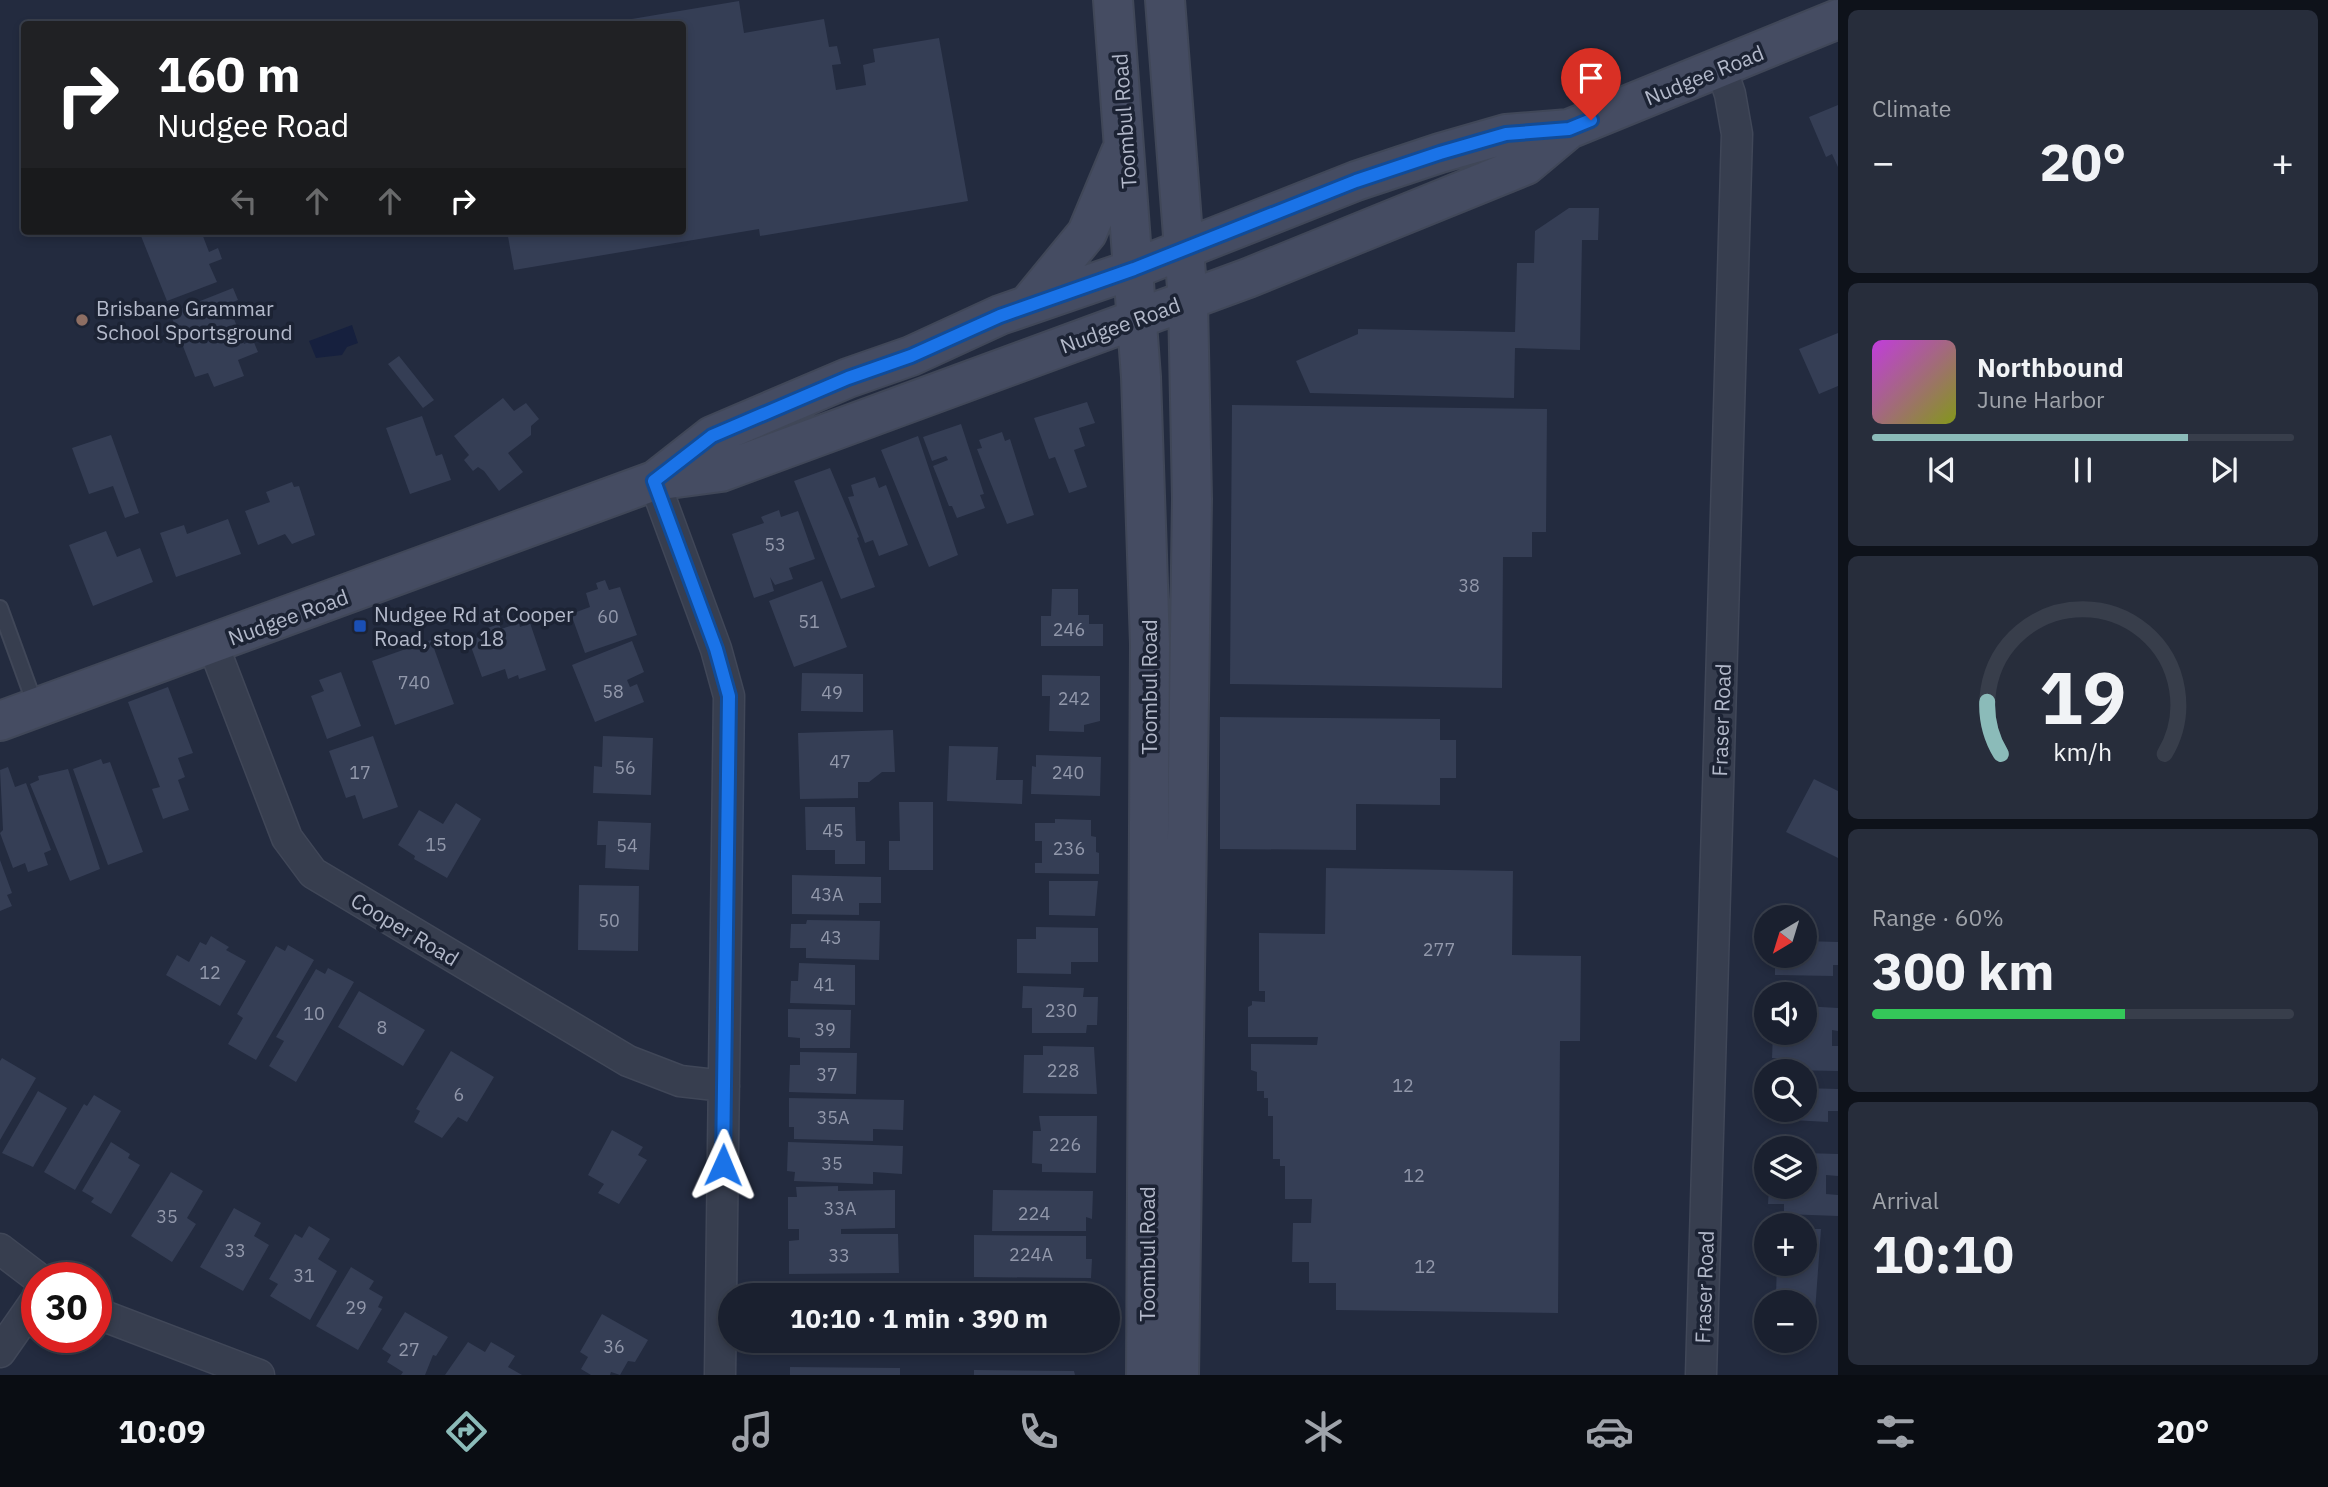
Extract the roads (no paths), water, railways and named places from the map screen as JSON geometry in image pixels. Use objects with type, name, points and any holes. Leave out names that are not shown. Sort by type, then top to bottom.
[{"type":"main road","name":"Toombul Road","points":[[1114,0],[1137,319],[1150,644],[1146,1375]]},
{"type":"main road","name":"Toombul Road","points":[[1165,0],[1188,301],[1192,499],[1179,1375]]},
{"type":"main road","name":"Nudgee Road","points":[[654,481],[712,436],[1026,307],[1184,251],[1356,181],[1440,153],[1506,134],[1569,129],[1838,19]]},
{"type":"main road","name":"Nudgee Road","points":[[0,722],[654,481],[721,472],[1188,301],[1526,165],[1569,129]]},
{"type":"main road","points":[[1026,307],[1087,233],[1124,143]]},
{"type":"street","name":"Fraser Road","points":[[1701,1375],[1737,134],[1730,94],[1721,68]]},
{"type":"street","points":[[654,481],[716,649],[729,696],[720,1375]]},
{"type":"street","name":"Cooper Road","points":[[213,645],[287,838],[313,873],[628,1061],[680,1082],[724,1086]]},
{"type":"street","points":[[0,1249],[21,1265]]},
{"type":"street","points":[[112,1318],[259,1375]]},
{"type":"street","points":[[0,1353],[21,1322]]},
{"type":"lane","points":[[0,608],[37,708]]},
{"type":"water","points":[[352,325],[358,343],[347,347],[342,355],[316,358],[309,341]]},
{"type":"place","name":"Brisbane Grammar School Sportsground","points":[[82,320]]},
{"type":"place","name":"Nudgee Rd at Cooper Road, stop 18","points":[[360,626]]}]
